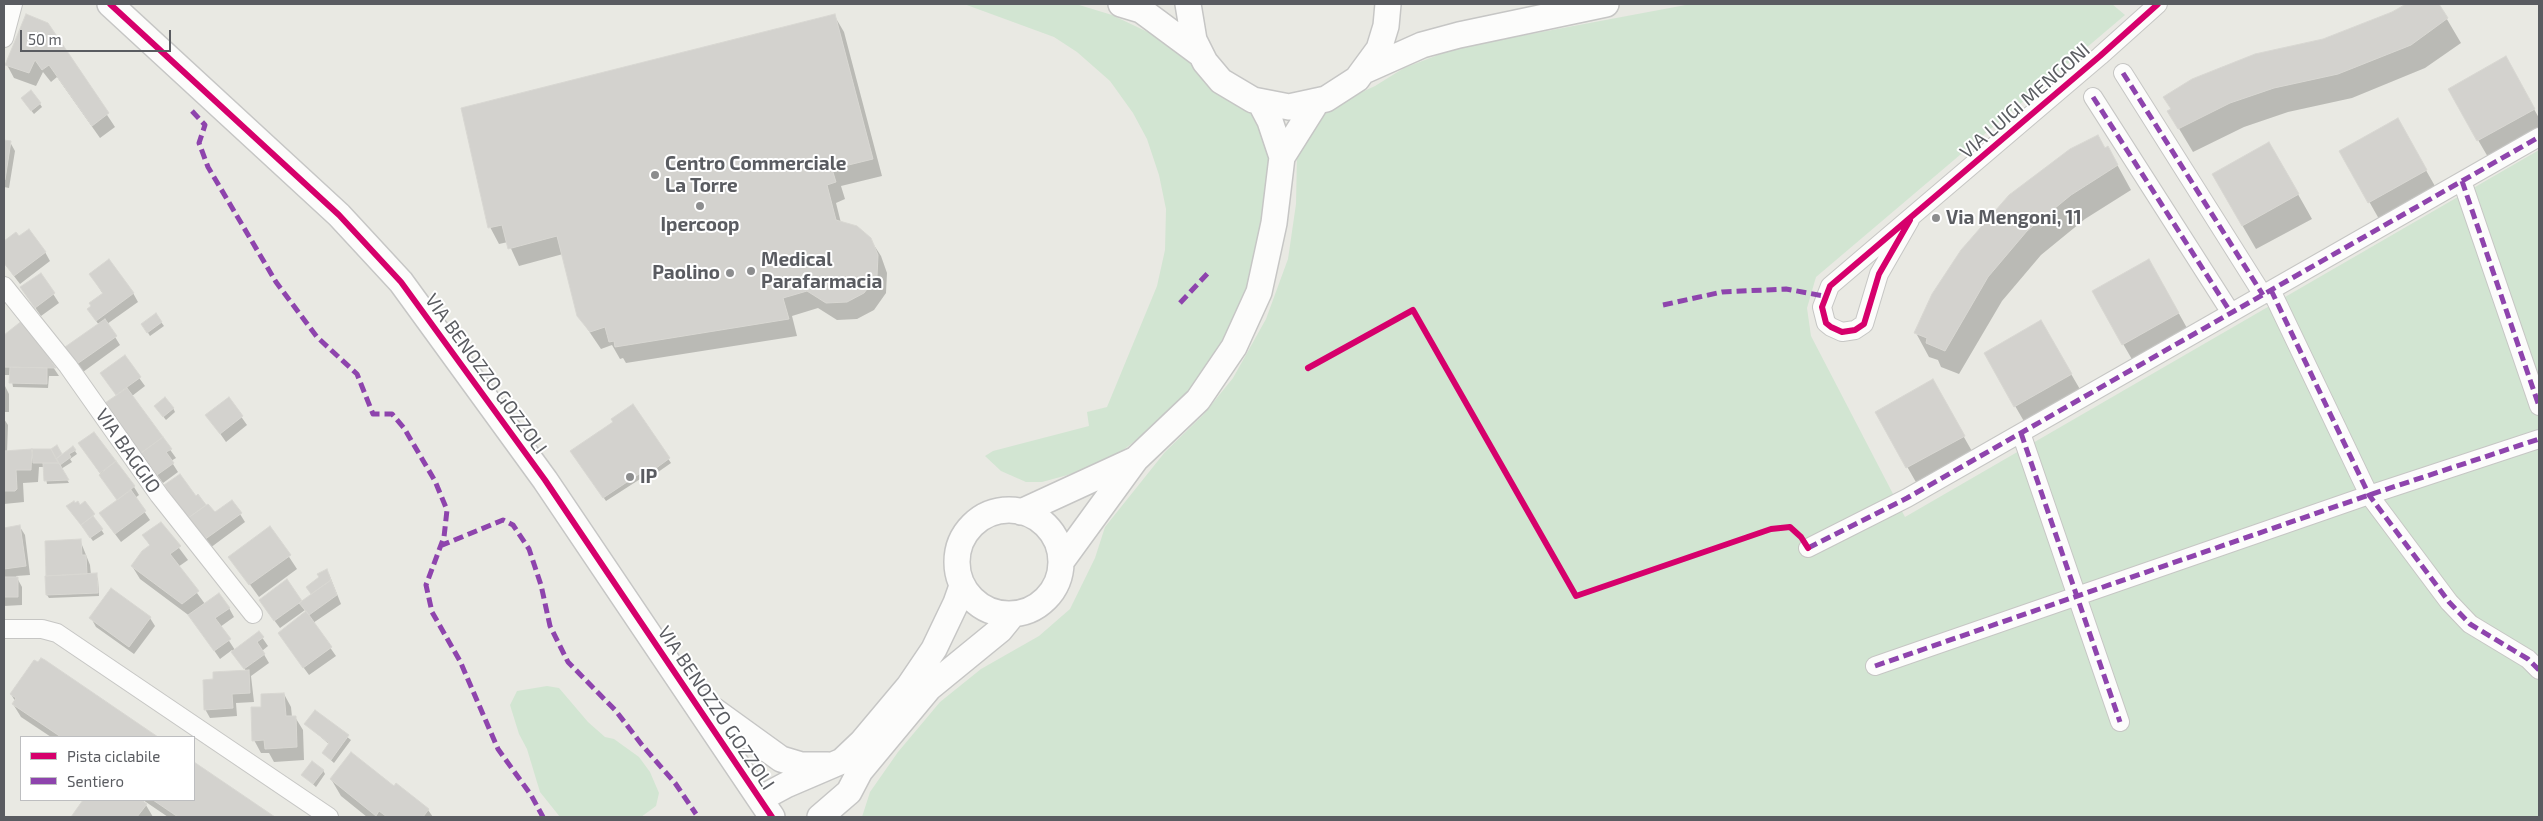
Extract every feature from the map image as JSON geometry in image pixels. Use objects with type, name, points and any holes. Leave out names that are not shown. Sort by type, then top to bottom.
[{"type":"street","points":[[4,38],[13,4]]},
{"type":"street","name":"VIA BENOZZO GOZZOLI","points":[[110,4],[339,215],[401,282],[541,475],[766,808]]},
{"type":"street","points":[[1121,4],[1140,10],[1199,53],[1221,81],[1242,95],[1260,102],[1289,107],[1316,103],[1348,87],[1366,70],[1383,38],[1388,4]]},
{"type":"street","points":[[1188,4],[1190,28],[1199,53]]},
{"type":"street","points":[[1366,70],[1422,45],[1450,37],[1606,4]]},
{"type":"street","name":"VIA LUIGI MENGONI","points":[[1910,220],[1879,274],[1864,324],[1855,330],[1842,332],[1831,327],[1826,323],[1822,306],[1830,286],[1910,220],[2158,4]]},
{"type":"street","points":[[2123,74],[2267,292],[2369,495],[2449,602],[2470,624],[2528,659],[2539,670]]},
{"type":"street","points":[[2093,97],[2231,313]]},
{"type":"street","points":[[1260,102],[1270,121],[1282,157]]},
{"type":"street","points":[[1061,562],[1136,459],[1198,400],[1234,347],[1259,292],[1274,223],[1282,157],[1316,103]]},
{"type":"street","points":[[1808,548],[1907,498],[2539,137]]},
{"type":"street","points":[[2462,182],[2539,406]]},
{"type":"street","name":"VIA BAGGIO","points":[[4,286],[68,366],[159,495],[253,614]]},
{"type":"street","points":[[2021,433],[2120,722]]},
{"type":"street","points":[[1875,666],[2369,495],[2539,439]]},
{"type":"street","points":[[1021,512],[1136,459]]},
{"type":"street","points":[[994,512],[1021,512],[1037,519],[1051,532],[1060,550],[1061,562],[1056,584],[1045,600],[1029,611],[1003,614],[984,609],[969,596],[962,586],[956,561],[961,542],[967,530],[982,518],[994,512]]},
{"type":"street","points":[[766,808],[786,785],[842,760],[862,742],[909,686],[934,649],[962,586]]},
{"type":"street","points":[[820,817],[848,792],[860,771],[929,688],[1000,630],[1013,614]]},
{"type":"street","points":[[4,629],[42,629],[57,633],[329,817]]},
{"type":"street","points":[[687,691],[781,759],[801,765],[833,765]]},
{"type":"street","points":[[845,817],[848,792]]},
{"type":"green space","points":[[964,4],[1076,4],[1112,15],[1154,35],[1251,105],[1272,150],[1262,252],[1240,312],[1204,374],[1160,422],[1114,457],[1075,473],[1042,482],[1026,482],[1001,471],[985,456],[993,451],[1089,426],[1087,412],[1107,407],[1157,286],[1165,250],[1166,209],[1159,175],[1147,139],[1133,113],[1110,81],[1077,52],[1054,37]]},
{"type":"green space","points":[[1691,4],[2112,4],[2125,15],[1816,277],[1807,308],[1811,336],[1905,517],[2539,150],[2539,817],[862,817],[870,792],[898,752],[940,702],[981,669],[1039,636],[1070,609],[1095,558],[1105,527],[1165,452],[1203,415],[1233,378],[1266,319],[1288,259],[1296,204],[1297,154],[1325,109],[1375,86],[1404,68],[1456,48]]},
{"type":"green space","points":[[547,686],[559,688],[588,722],[605,737],[614,739],[639,757],[650,772],[659,793],[656,806],[641,817],[560,817],[540,792],[527,749],[519,734],[510,705],[517,691]]},
{"type":"building","points":[[2406,4],[2439,4],[2448,18],[2411,45],[2338,74],[2274,88],[2230,103],[2178,129],[2167,111],[2171,109],[2163,97],[2192,79],[2255,54],[2323,39],[2392,12]]},
{"type":"building","points":[[26,14],[48,23],[109,113],[92,126],[49,65],[42,70],[35,60],[29,73],[5,65]]},
{"type":"building","name":"Centro Commerciale La Torre","points":[[835,14],[873,159],[832,169],[836,182],[827,185],[836,220],[857,226],[871,238],[878,255],[877,276],[864,293],[847,302],[826,303],[807,291],[783,298],[789,319],[615,347],[614,341],[609,342],[605,327],[590,332],[577,316],[557,236],[508,249],[502,225],[488,228],[461,108]]},
{"type":"building","points":[[2506,56],[2535,109],[2477,141],[2448,89]]},
{"type":"building","points":[[31,90],[41,103],[31,111],[21,98]]},
{"type":"building","points":[[2398,118],[2427,170],[2368,203],[2339,151]]},
{"type":"building","points":[[2098,135],[2105,148],[2108,146],[2118,165],[2071,195],[2027,231],[1988,277],[1945,351],[1926,343],[1927,338],[1914,333],[1932,294],[1961,250],[2009,195],[2070,149]]},
{"type":"building","points":[[4,140],[11,141],[5,180],[4,180]]},
{"type":"building","points":[[2269,142],[2299,194],[2242,226],[2212,174]]},
{"type":"building","points":[[29,229],[46,252],[14,276],[4,263],[4,241],[16,232],[19,236]]},
{"type":"building","points":[[109,259],[134,293],[96,321],[87,309],[91,306],[89,303],[103,293],[89,274]]},
{"type":"building","points":[[2149,259],[2179,313],[2122,345],[2092,291]]},
{"type":"building","points":[[41,273],[55,293],[35,308],[20,287]]},
{"type":"building","points":[[156,313],[162,322],[147,333],[141,324]]},
{"type":"building","points":[[105,319],[117,336],[77,364],[65,347]]},
{"type":"building","points":[[23,320],[56,368],[4,367],[4,335]]},
{"type":"building","points":[[2041,320],[2072,374],[2014,407],[1984,353]]},
{"type":"building","points":[[125,355],[141,377],[116,395],[100,373]]},
{"type":"building","points":[[10,367],[47,368],[47,384],[9,383]]},
{"type":"building","points":[[1933,379],[1965,436],[1906,468],[1875,412]]},
{"type":"building","points":[[127,388],[163,437],[141,453],[105,403]]},
{"type":"building","points":[[165,397],[174,408],[163,417],[154,406]]},
{"type":"building","points":[[229,397],[243,416],[220,434],[205,415]]},
{"type":"building","points":[[633,404],[670,458],[648,474],[645,470],[603,498],[570,451],[613,422],[611,419]]},
{"type":"building","points":[[94,432],[116,461],[100,473],[78,443]]},
{"type":"building","points":[[163,437],[172,449],[166,452],[174,463],[157,475],[141,453]]},
{"type":"building","points":[[57,445],[62,454],[56,459],[51,449]]},
{"type":"building","points":[[73,446],[76,450],[69,454],[71,457],[60,465],[56,459]]},
{"type":"building","points":[[32,449],[31,470],[16,470],[17,489],[15,491],[4,491],[4,451]]},
{"type":"building","points":[[32,449],[51,449],[59,463],[33,463]]},
{"type":"building","points":[[116,461],[135,486],[117,500],[99,475]]},
{"type":"building","points":[[43,463],[59,463],[69,480],[44,481]]},
{"type":"building","points":[[180,474],[196,496],[198,494],[206,505],[188,518],[164,485]]},
{"type":"building","points":[[131,490],[146,511],[115,534],[99,513]]},
{"type":"building","points":[[232,500],[242,513],[204,540],[188,518],[208,504],[215,512]]},
{"type":"building","points":[[74,501],[75,503],[78,501],[80,505],[85,501],[95,514],[81,525],[66,506]]},
{"type":"building","points":[[93,516],[103,529],[90,538],[81,525]]},
{"type":"building","points":[[161,522],[181,546],[170,554],[199,591],[182,604],[131,566],[142,551],[150,545],[142,535]]},
{"type":"building","points":[[20,525],[26,566],[4,569],[4,528]]},
{"type":"building","points":[[270,526],[291,555],[249,585],[228,557]]},
{"type":"building","points":[[81,539],[82,555],[86,555],[87,574],[46,576],[45,541]]},
{"type":"building","points":[[327,569],[331,580],[311,594],[306,587],[319,577],[317,574]]},
{"type":"building","points":[[97,573],[98,593],[46,595],[45,576]]},
{"type":"building","points":[[4,577],[18,577],[18,597],[4,597]]},
{"type":"building","points":[[287,579],[302,601],[274,621],[259,600]]},
{"type":"building","points":[[331,580],[337,595],[309,615],[299,603]]},
{"type":"building","points":[[111,588],[151,617],[129,647],[89,618]]},
{"type":"building","points":[[219,593],[230,608],[215,618],[231,639],[214,651],[188,615]]},
{"type":"building","points":[[306,611],[332,647],[303,668],[278,633]]},
{"type":"building","points":[[259,631],[264,637],[257,642],[265,654],[244,669],[231,652]]},
{"type":"building","points":[[41,658],[45,660],[157,736],[60,736],[12,704],[16,698],[10,694],[34,660],[38,662]]},
{"type":"building","points":[[249,670],[250,693],[232,694],[233,708],[204,710],[203,680],[213,679],[213,672]]},
{"type":"building","points":[[284,693],[286,716],[296,716],[297,747],[265,749],[264,740],[252,741],[251,707],[261,707],[261,694]]},
{"type":"building","points":[[315,710],[349,735],[331,760],[322,753],[329,743],[304,724]]},
{"type":"building","points":[[351,752],[394,786],[396,783],[429,809],[423,817],[387,817],[379,811],[376,816],[330,779]]},
{"type":"building","points":[[312,761],[324,770],[313,784],[301,775]]},
{"type":"building","points":[[195,763],[275,817],[178,817],[154,801],[195,801]]},
{"type":"building","points":[[82,801],[142,801],[147,804],[137,817],[71,817]]},
{"type":"marked path","points":[[2123,73],[2263,295]]},
{"type":"marked path","points":[[2093,97],[2231,313]]},
{"type":"marked path","points":[[192,111],[205,125],[199,143],[208,167],[276,282],[317,337],[357,374],[373,414],[392,414],[404,428],[435,481],[447,510],[444,537],[426,585],[432,612],[460,661],[498,749],[531,795],[543,817]]},
{"type":"marked path","points":[[1808,548],[1907,498],[2539,137]]},
{"type":"marked path","points":[[2462,181],[2539,406]]},
{"type":"marked path","points":[[1180,303],[1208,273]]},
{"type":"marked path","points":[[1663,305],[1722,292],[1786,289],[1824,296]]},
{"type":"marked path","points":[[2271,290],[2369,495],[2449,602],[2470,624],[2528,659],[2539,670]]},
{"type":"marked path","points":[[2021,433],[2120,722]]},
{"type":"marked path","points":[[1875,666],[2369,495],[2539,439]]},
{"type":"marked path","points":[[440,546],[503,520],[513,525],[529,549],[541,585],[550,626],[568,662],[616,711],[675,783],[696,814]]},
{"type":"cycle path","points":[[110,4],[339,215],[401,282],[545,480],[772,817]]},
{"type":"cycle path","points":[[1910,220],[1879,274],[1864,324],[1855,330],[1842,332],[1831,327],[1826,323],[1822,307],[1830,286],[2100,56],[2158,4]]},
{"type":"cycle path","points":[[1308,368],[1413,310],[1576,596],[1771,529],[1790,527],[1801,537],[1808,548]]},
{"type":"place","name":"Centro Commerciale La Torre","points":[[655,175]]},
{"type":"place","name":"Ipercoop","points":[[700,206]]},
{"type":"place","name":"Via Mengoni, 11","points":[[1936,218]]},
{"type":"place","name":"Medical Parafarmacia","points":[[751,271]]},
{"type":"place","name":"Paolino","points":[[730,273]]},
{"type":"place","name":"IP","points":[[630,477]]}]
